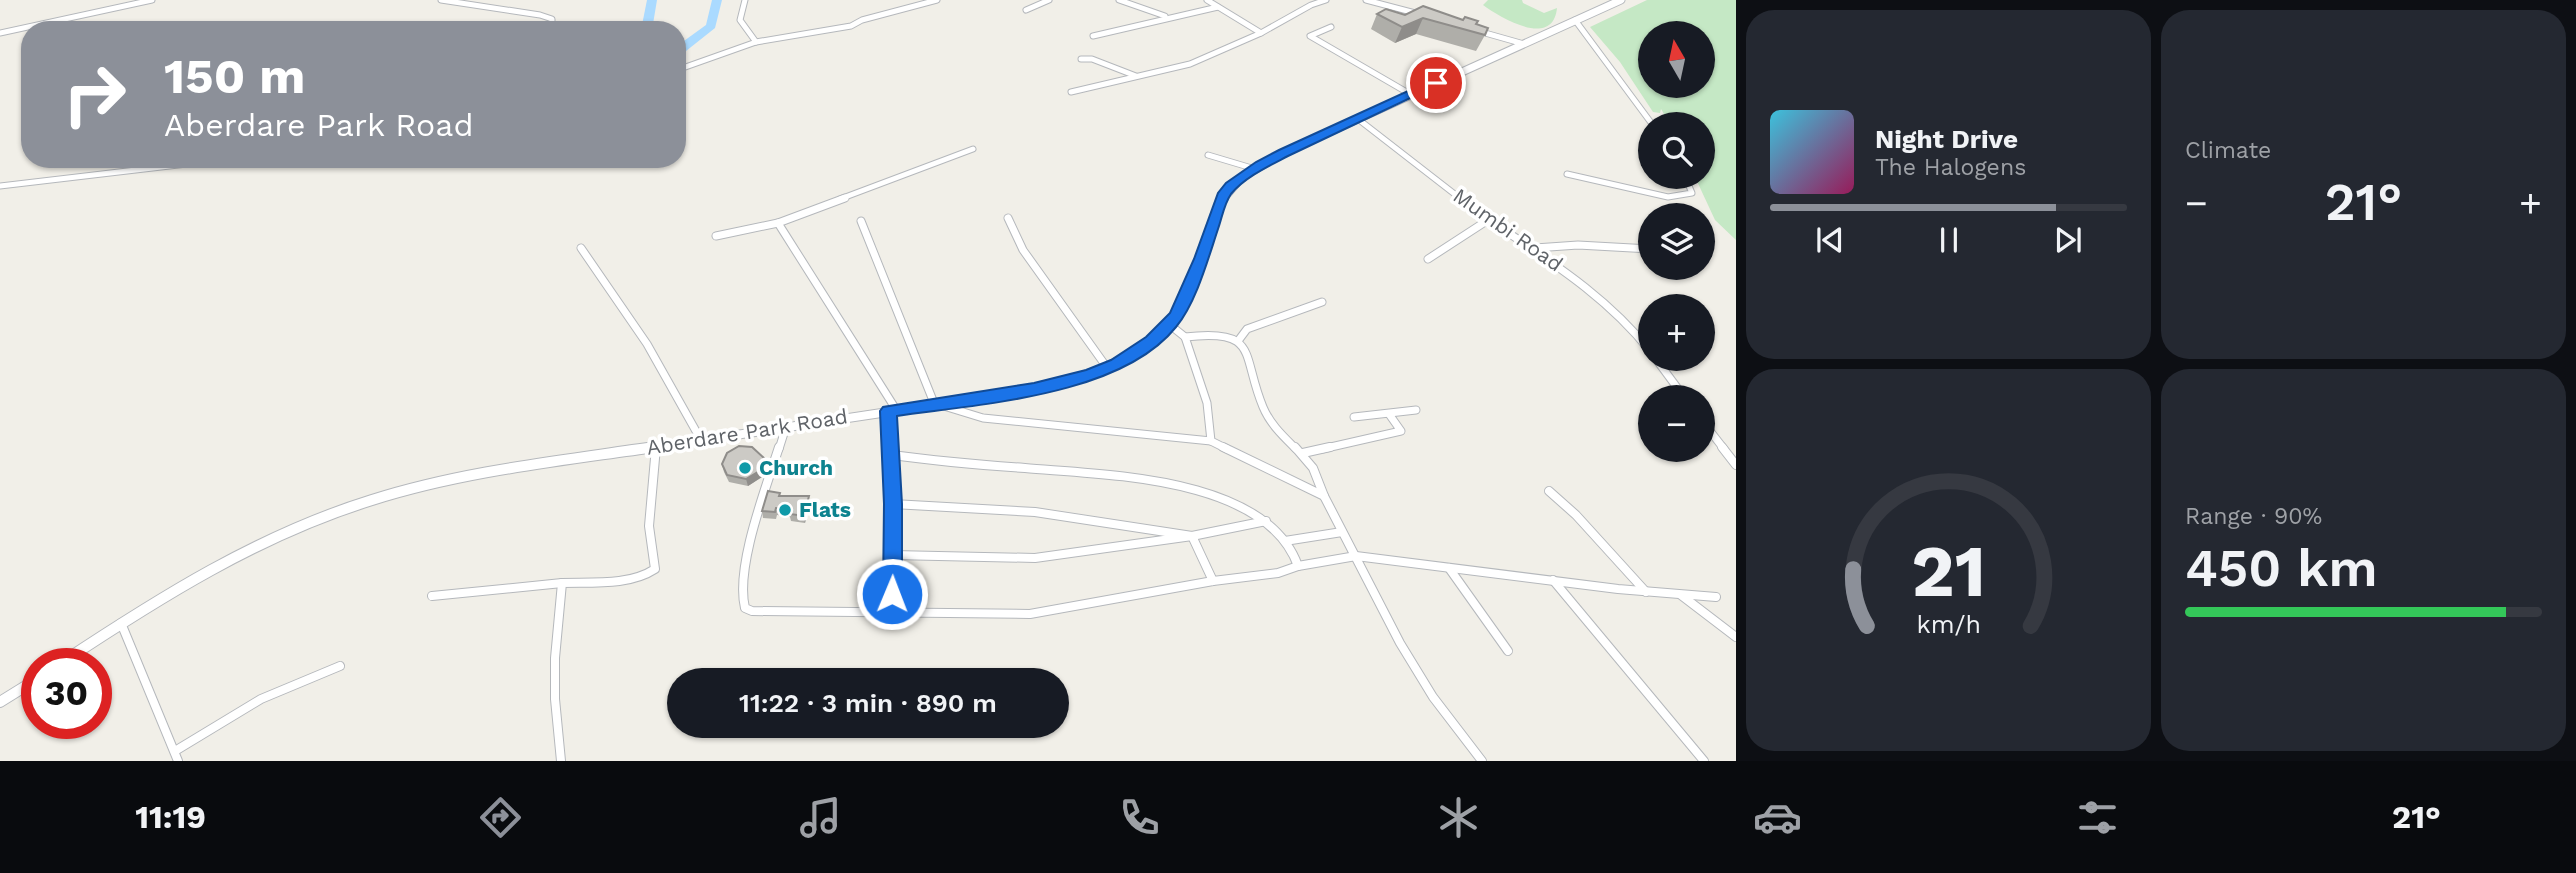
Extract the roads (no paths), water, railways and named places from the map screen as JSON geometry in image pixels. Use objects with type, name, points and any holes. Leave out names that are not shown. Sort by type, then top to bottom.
[{"type":"street","points":[[55,21],[152,0]]},
{"type":"street","points":[[441,0],[540,15],[552,21]]},
{"type":"street","points":[[746,0],[740,20],[756,42]]},
{"type":"street","points":[[686,67],[756,42],[851,26],[862,20],[937,0]]},
{"type":"street","points":[[1026,10],[1049,0]]},
{"type":"street","points":[[1119,0],[1167,16]]},
{"type":"street","points":[[1207,0],[1261,33]]},
{"type":"street","points":[[1071,92],[1212,56],[1311,5],[1326,0]]},
{"type":"street","points":[[1366,0],[1430,17]]},
{"type":"street","name":"Aberdare Park Road","points":[[84,648],[231,558],[330,514],[379,497],[466,476],[1034,390],[1108,369],[1138,351],[1170,325],[1190,288],[1222,196],[1255,169],[1410,94],[1621,0]]},
{"type":"street","points":[[1093,36],[1167,16],[1218,6]]},
{"type":"street","points":[[1575,20],[1643,112]]},
{"type":"street","points":[[1331,27],[1310,36],[1410,94]]},
{"type":"street","points":[[0,33],[21,28]]},
{"type":"street","points":[[1470,29],[1524,44]]},
{"type":"street","points":[[1081,59],[1092,59],[1138,77]]},
{"type":"street","name":"Mumbi Road","points":[[1358,119],[1488,220],[1535,248],[1605,300],[1638,337]]},
{"type":"street","points":[[716,236],[778,223],[973,149]]},
{"type":"street","points":[[1208,155],[1255,169]]},
{"type":"street","points":[[0,186],[153,168]]},
{"type":"street","points":[[1567,174],[1668,197],[1692,193],[1692,189]]},
{"type":"street","points":[[1008,218],[1023,250],[1108,369]]},
{"type":"street","points":[[1428,259],[1488,220]]},
{"type":"street","points":[[861,221],[934,404],[983,418],[1136,435],[1211,440],[1247,461],[1324,496]]},
{"type":"street","points":[[778,223],[892,411],[892,613]]},
{"type":"street","points":[[1535,248],[1578,245],[1638,249]]},
{"type":"street","points":[[581,248],[647,344],[701,440]]},
{"type":"street","points":[[1238,341],[1247,329],[1322,302]]},
{"type":"street","points":[[1170,325],[1185,337],[1207,403],[1211,440]]},
{"type":"street","points":[[1185,337],[1205,335],[1238,341],[1248,353],[1265,414],[1303,453],[1322,483],[1324,496],[1400,643],[1420,676],[1482,761]]},
{"type":"street","points":[[1354,417],[1416,410]]},
{"type":"street","points":[[1303,453],[1401,431],[1389,414]]},
{"type":"street","points":[[786,427],[762,502],[747,563],[742,603],[752,611],[1030,614],[1356,556],[1646,592],[1716,597]]},
{"type":"street","points":[[1715,438],[1736,465]]},
{"type":"street","points":[[432,596],[650,575],[655,569],[650,558],[650,521],[656,446]]},
{"type":"street","points":[[892,455],[1148,482],[1225,500],[1266,521],[1285,541],[1298,566]]},
{"type":"street","points":[[1549,491],[1576,515],[1646,592]]},
{"type":"street","points":[[893,504],[1035,512],[1192,536]]},
{"type":"street","points":[[893,555],[1035,558],[1192,536],[1266,521]]},
{"type":"street","points":[[1285,541],[1342,532]]},
{"type":"street","points":[[1192,536],[1213,581]]},
{"type":"street","points":[[1448,568],[1508,651]]},
{"type":"street","points":[[1552,579],[1704,761]]},
{"type":"street","points":[[561,761],[555,699],[555,658],[562,583]]},
{"type":"street","points":[[1681,595],[1736,637]]},
{"type":"street","points":[[121,623],[178,761]]},
{"type":"street","points":[[175,751],[261,699],[340,666]]},
{"type":"street","points":[[0,702],[21,689]]},
{"type":"waterway","points":[[648,21],[652,0]]},
{"type":"waterway","points":[[686,46],[711,26],[717,0]]},
{"type":"place","name":"Church","points":[[745,468]]},
{"type":"place","name":"Flats","points":[[785,510]]}]
